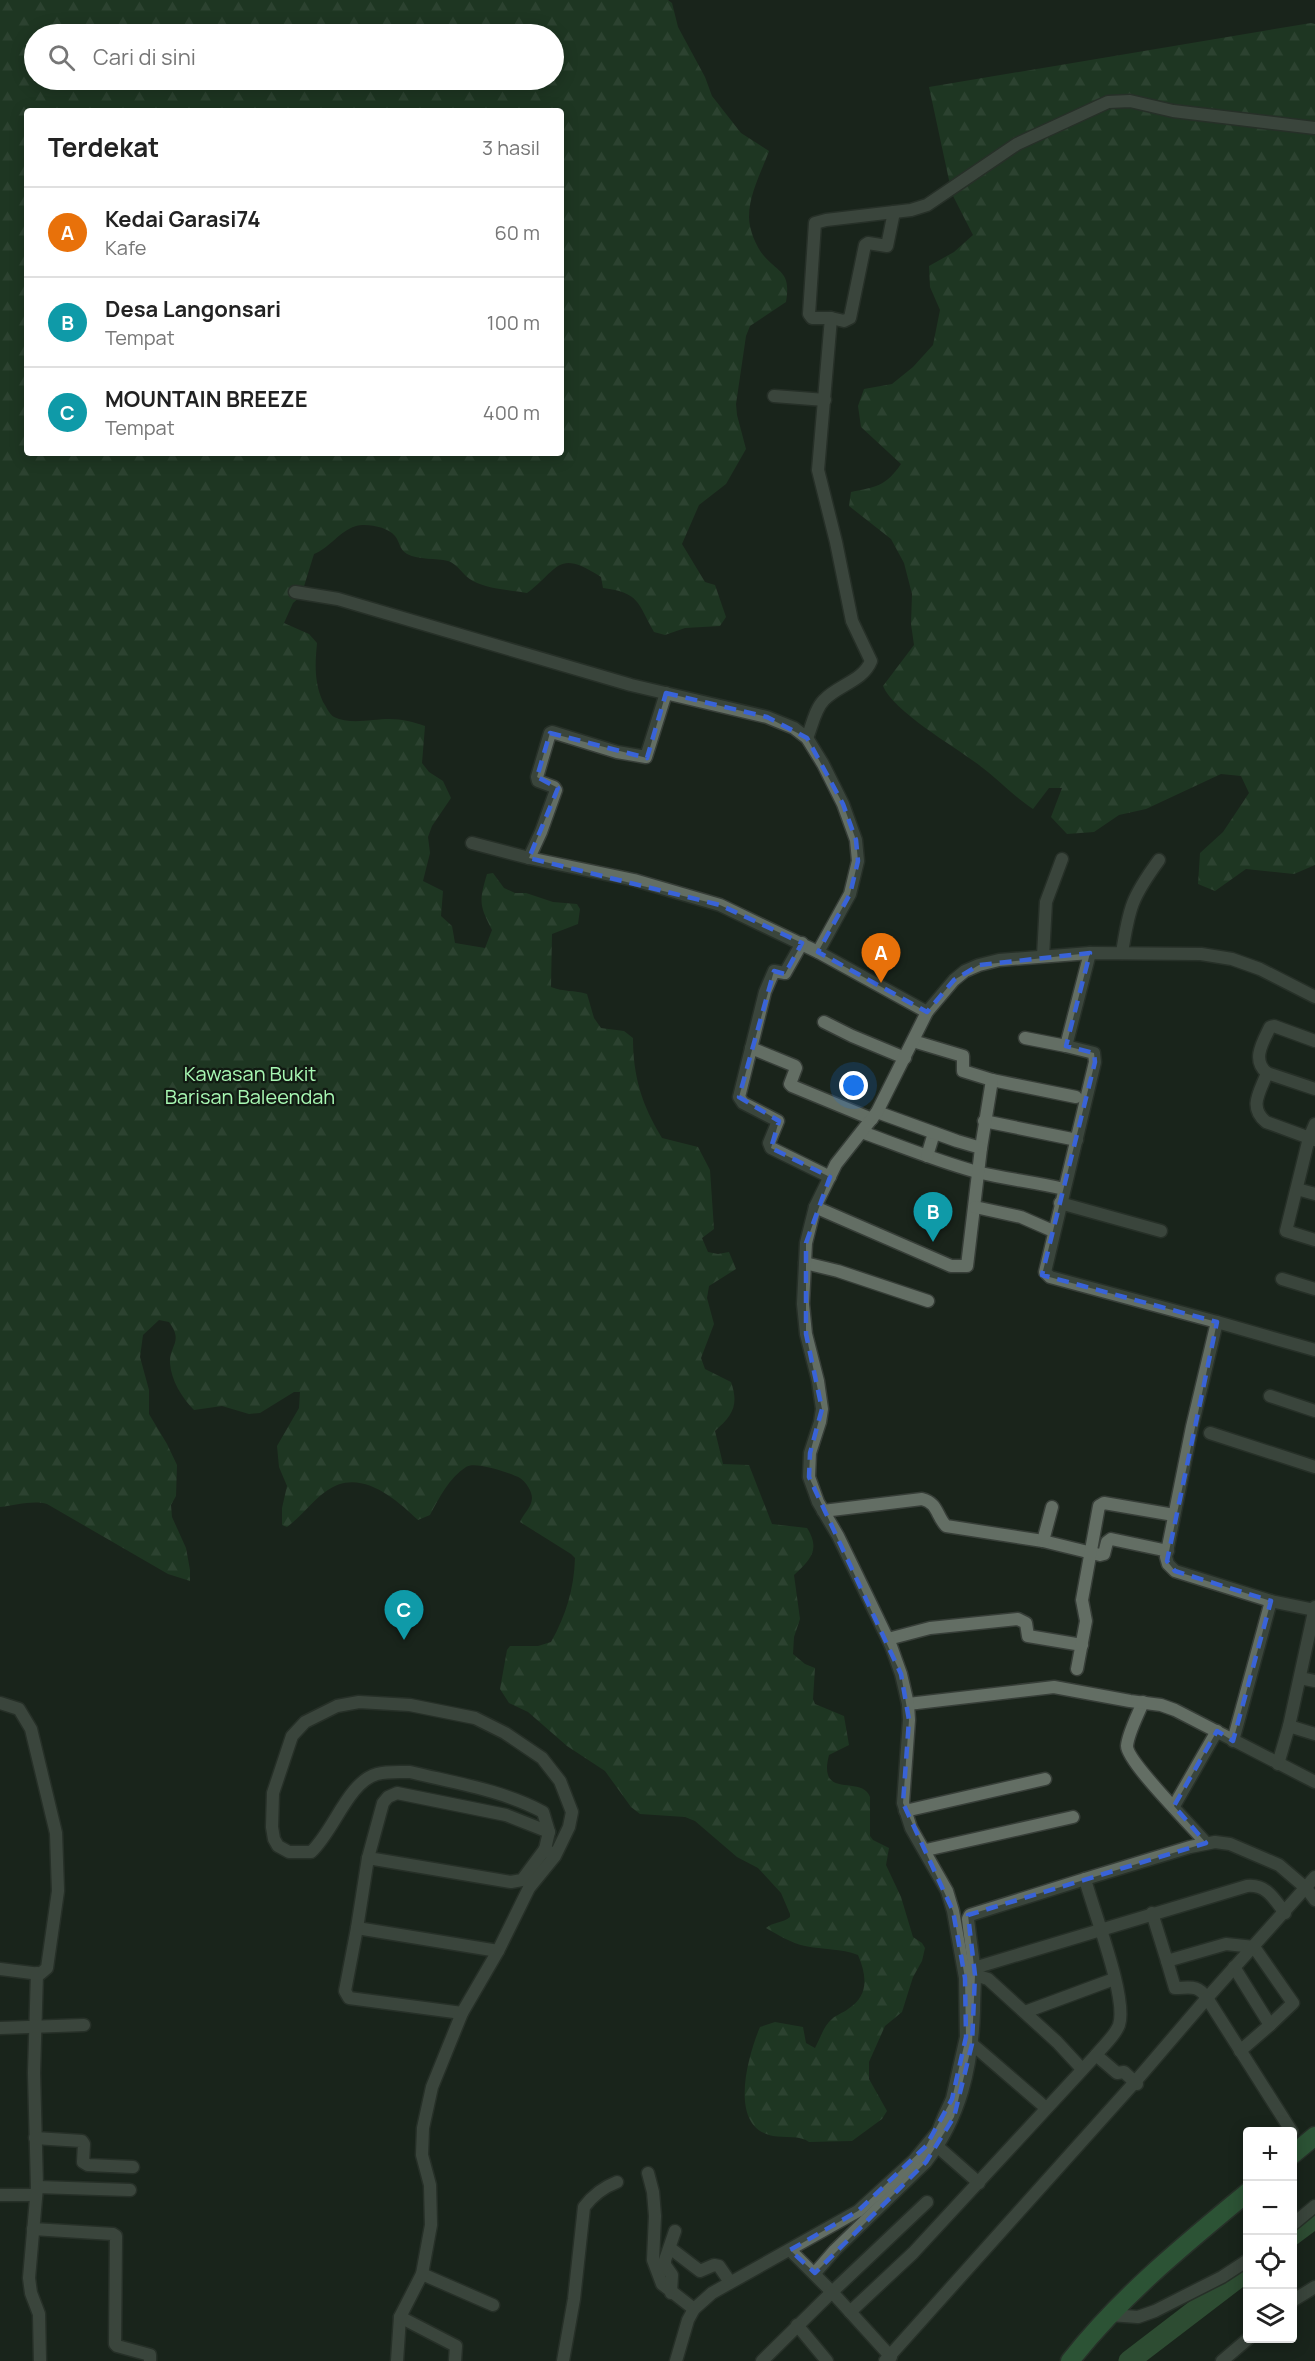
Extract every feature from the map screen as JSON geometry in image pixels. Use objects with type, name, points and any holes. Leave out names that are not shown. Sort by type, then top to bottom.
[{"type":"main road","points":[[1070,2361],[1110,2315],[1168,2259],[1243,2196]]},
{"type":"street","points":[[894,212],[887,246],[868,243],[865,245],[850,318],[844,321],[813,318],[809,314],[815,223],[834,218],[894,212],[927,205],[1017,144],[1108,102],[1130,100],[1173,111],[1315,128]]},
{"type":"street","points":[[807,738],[823,700],[861,674],[868,668],[871,661],[852,621],[818,470],[831,318]]},
{"type":"street","points":[[774,396],[825,399]]},
{"type":"street","points":[[295,592],[338,599],[631,685],[767,717],[794,728],[807,738],[823,764],[843,804],[856,840],[858,861],[854,881],[845,905],[818,952]]},
{"type":"street","points":[[529,858],[556,790],[538,781],[537,777],[550,733],[617,752],[646,757],[666,693]]},
{"type":"street","points":[[472,843],[529,858],[634,880],[720,905],[802,943],[927,1012]]},
{"type":"street","points":[[1043,956],[1046,902],[1062,860]]},
{"type":"street","points":[[1122,953],[1128,915],[1134,896],[1159,860]]},
{"type":"street","points":[[802,943],[785,973],[774,971],[765,992],[739,1097],[740,1100],[778,1121],[769,1143],[771,1148],[830,1177]]},
{"type":"street","points":[[1066,1046],[1090,953]]},
{"type":"street","points":[[676,2361],[688,2320],[694,2309],[712,2293],[858,2211],[914,2160],[938,2131],[952,2099],[966,2037],[965,1978],[953,1911],[947,1891],[926,1850],[911,1828],[905,1811],[903,1792],[909,1720],[901,1674],[888,1639],[812,1488],[808,1465],[822,1410],[818,1381],[806,1334],[803,1304],[806,1243],[815,1207],[836,1164],[874,1115],[927,1012],[954,980],[965,971],[988,962],[1043,956],[1090,953],[1201,954],[1232,959],[1260,969],[1315,997]]},
{"type":"street","points":[[824,1022],[861,1041],[905,1058]]},
{"type":"street","points":[[1315,1041],[1279,1027],[1270,1027],[1259,1051],[1261,1068],[1267,1073],[1315,1089]]},
{"type":"street","points":[[1025,1038],[1088,1050],[1095,1056],[1077,1140],[1044,1268],[1045,1272],[1050,1277],[1315,1350]]},
{"type":"street","points":[[913,1041],[960,1055],[963,1058],[961,1066],[963,1071],[992,1080],[1076,1097]]},
{"type":"street","points":[[751,1048],[796,1067],[790,1084],[792,1086],[874,1115],[981,1148]]},
{"type":"street","points":[[1267,1073],[1257,1100],[1257,1112],[1266,1122],[1312,1139]]},
{"type":"street","points":[[815,1207],[951,1266],[963,1268],[967,1266],[980,1173],[984,1122],[992,1080]]},
{"type":"street","points":[[984,1122],[1077,1140]]},
{"type":"street","points":[[1315,1124],[1286,1231],[1315,1240]]},
{"type":"street","points":[[862,1132],[980,1173],[1029,1180],[1064,1189]]},
{"type":"street","points":[[927,1156],[934,1133]]},
{"type":"street","points":[[1297,1188],[1315,1194]]},
{"type":"street","points":[[1060,1203],[1161,1231]]},
{"type":"street","points":[[975,1207],[1021,1216],[1053,1231]]},
{"type":"street","points":[[805,1263],[838,1271],[928,1301]]},
{"type":"street","points":[[1282,1279],[1315,1289]]},
{"type":"street","points":[[1217,1322],[1174,1515],[1168,1564],[1175,1571],[1271,1601],[1315,1608],[1312,1635],[1278,1764]]},
{"type":"street","points":[[1270,1396],[1315,1411]]},
{"type":"street","points":[[1210,1433],[1315,1467]]},
{"type":"street","points":[[823,1511],[921,1499],[930,1501],[938,1508],[941,1520],[946,1526],[1043,1541],[1103,1556],[1107,1542],[1111,1539],[1168,1551]]},
{"type":"street","points":[[1077,1669],[1086,1621],[1082,1600],[1098,1509],[1102,1504],[1174,1515]]},
{"type":"street","points":[[1043,1541],[1052,1507]]},
{"type":"street","points":[[1233,1741],[1271,1601]]},
{"type":"street","points":[[888,1639],[930,1628],[1018,1619],[1026,1623],[1028,1636],[1082,1646]]},
{"type":"street","points":[[1300,1678],[1315,1681]]},
{"type":"street","points":[[908,1704],[1054,1687],[1161,1705],[1315,1782]]},
{"type":"street","points":[[368,1858],[511,1882],[522,1880],[550,1852],[549,1832],[543,1812],[522,1801],[433,1778],[396,1772],[377,1773],[358,1785],[331,1828],[311,1852],[289,1852],[280,1848],[274,1839],[272,1827],[273,1793],[292,1736],[305,1722],[337,1706],[359,1702],[410,1705],[475,1718],[527,1746],[542,1758],[560,1781],[572,1812],[569,1827],[550,1852],[529,1888],[498,1951],[462,2013],[432,2087],[423,2128],[422,2155],[430,2185],[431,2225],[422,2274],[400,2317],[397,2361]]},
{"type":"street","points":[[1143,1702],[1127,1744],[1128,1751],[1148,1779],[1206,1843]]},
{"type":"street","points":[[0,1703],[19,1709],[30,1729],[56,1833],[58,1891],[45,1972],[0,1970]]},
{"type":"street","points":[[1289,1726],[1315,1734]]},
{"type":"street","points":[[1174,1806],[1216,1731]]},
{"type":"street","points":[[905,1811],[1045,1779]]},
{"type":"street","points":[[462,2013],[349,1998],[345,1991],[368,1858],[382,1803],[388,1797],[397,1794],[506,1815],[549,1832]]},
{"type":"street","points":[[926,1850],[1073,1817]]},
{"type":"street","points":[[815,2273],[835,2250],[926,2162],[938,2147],[962,2097],[972,2044],[974,1971],[968,1919],[970,1915],[1206,1843],[1230,1844],[1279,1864],[1306,1888],[1315,1900]]},
{"type":"street","points":[[890,2359],[1315,1877]]},
{"type":"street","points":[[850,2312],[913,2253],[979,2183],[1096,2055],[1118,2027],[1121,2014],[1114,1978],[1085,1879]]},
{"type":"street","points":[[974,1971],[1152,1913],[1256,1885],[1266,1889],[1285,1913],[1283,1912]]},
{"type":"street","points":[[1152,1913],[1176,1988],[1196,1987],[1202,1990],[1299,2140]]},
{"type":"street","points":[[357,1928],[498,1951]]},
{"type":"street","points":[[1167,1961],[1226,1944],[1254,1947],[1293,2002],[1292,2006],[1240,2051]]},
{"type":"street","points":[[1234,1967],[1270,2025]]},
{"type":"street","points":[[974,1971],[988,1979],[1025,2012],[1082,2068]]},
{"type":"street","points":[[36,1973],[37,2191],[29,2278],[31,2293],[39,2314],[40,2361]]},
{"type":"street","points":[[1025,2012],[1114,1978]]},
{"type":"street","points":[[0,2028],[84,2025]]},
{"type":"street","points":[[972,2044],[1046,2108]]},
{"type":"street","points":[[1096,2055],[1117,2073],[1124,2072],[1137,2084],[1135,2082]]},
{"type":"street","points":[[35,2138],[82,2141],[84,2144],[83,2162],[88,2165],[133,2167]]},
{"type":"street","points":[[938,2147],[979,2183]]},
{"type":"street","points":[[648,2173],[653,2192],[655,2216],[653,2260],[662,2284],[694,2309]]},
{"type":"street","points":[[563,2361],[574,2299],[584,2206],[589,2199],[617,2181]]},
{"type":"street","points":[[0,2195],[37,2191],[130,2190]]},
{"type":"street","points":[[762,2361],[927,2202]]},
{"type":"street","points":[[1297,2222],[1315,2206]]},
{"type":"street","points":[[33,2229],[114,2235],[116,2238],[115,2341],[117,2346],[150,2355],[150,2361]]},
{"type":"street","points":[[671,2293],[672,2275],[665,2265],[675,2231]]},
{"type":"street","points":[[669,2248],[700,2271],[714,2265],[719,2266],[730,2282]]},
{"type":"street","points":[[790,2250],[815,2273],[892,2357],[890,2359]]},
{"type":"street","points":[[1110,2315],[1138,2317],[1155,2311],[1243,2263]]},
{"type":"street","points":[[422,2274],[493,2305]]},
{"type":"street","points":[[1297,2298],[1315,2287]]},
{"type":"street","points":[[400,2317],[456,2346],[455,2361]]},
{"type":"street","points":[[797,2325],[826,2361]]},
{"type":"street","points":[[1222,2361],[1243,2343]]},
{"type":"highlighted area","points":[[666,693],[767,717],[807,738],[843,804],[856,840],[858,861],[850,894],[818,952],[927,1012],[954,980],[979,965],[1090,953],[1066,1046],[1094,1053],[1095,1062],[1042,1275],[1217,1322],[1167,1561],[1175,1571],[1271,1601],[1233,1741],[1217,1731],[1174,1806],[1206,1843],[968,1915],[975,1975],[972,2044],[954,2117],[926,2162],[815,2273],[790,2250],[858,2211],[926,2146],[952,2099],[966,2037],[965,1978],[953,1911],[903,1803],[909,1720],[901,1674],[809,1477],[810,1453],[822,1409],[806,1334],[806,1243],[830,1177],[771,1148],[779,1121],[739,1097],[774,971],[785,974],[802,943],[720,905],[529,858],[558,788],[537,777],[550,733],[647,758]]},
{"type":"green space","name":"Kawasan Bukit Barisan Baleendah","points":[[0,0],[668,0],[672,3],[678,27],[705,77],[712,96],[741,133],[769,151],[753,192],[749,222],[758,248],[783,274],[787,285],[786,302],[750,326],[746,336],[736,404],[746,449],[726,484],[699,505],[682,544],[705,582],[715,585],[726,617],[720,626],[685,628],[665,635],[654,632],[640,606],[631,596],[603,588],[601,577],[587,568],[567,563],[560,565],[527,593],[499,589],[473,581],[448,561],[407,554],[392,533],[377,526],[366,525],[350,528],[314,554],[301,596],[293,603],[284,623],[309,634],[317,643],[318,687],[323,702],[334,717],[354,721],[389,719],[425,726],[422,763],[429,772],[443,781],[451,798],[432,826],[428,837],[430,853],[423,881],[443,891],[441,916],[452,926],[455,943],[485,948],[492,930],[482,903],[487,874],[493,873],[504,888],[515,893],[526,893],[553,902],[577,904],[580,909],[578,924],[552,934],[551,987],[587,994],[594,1018],[601,1028],[624,1031],[633,1038],[633,1052],[640,1090],[649,1114],[662,1138],[698,1147],[710,1170],[714,1229],[702,1238],[708,1252],[718,1254],[729,1252],[736,1269],[709,1286],[707,1298],[714,1324],[701,1358],[705,1369],[731,1382],[733,1390],[733,1409],[715,1431],[723,1464],[749,1465],[772,1524],[807,1528],[811,1536],[812,1554],[794,1575],[800,1619],[794,1637],[793,1654],[805,1664],[815,1668],[813,1699],[815,1704],[844,1716],[849,1745],[829,1755],[827,1769],[829,1778],[842,1785],[859,1787],[865,1790],[870,1797],[870,1836],[889,1848],[886,1865],[901,1897],[913,1937],[925,1948],[902,2012],[885,2026],[869,2062],[869,2079],[887,2111],[882,2119],[852,2141],[809,2142],[797,2138],[773,2136],[759,2130],[750,2119],[745,2089],[750,2055],[760,2027],[775,2022],[803,2027],[806,2043],[815,2048],[829,2022],[855,2004],[863,1992],[863,1970],[858,1955],[800,1945],[766,1928],[787,1919],[790,1914],[781,1893],[758,1868],[737,1857],[695,1821],[685,1817],[640,1814],[631,1807],[605,1771],[567,1746],[528,1712],[509,1703],[500,1689],[507,1650],[510,1646],[538,1646],[551,1642],[561,1622],[573,1580],[575,1558],[520,1522],[532,1498],[528,1487],[520,1478],[477,1465],[466,1467],[441,1495],[430,1515],[418,1520],[387,1494],[363,1483],[350,1482],[337,1485],[325,1492],[287,1527],[282,1525],[282,1508],[287,1486],[279,1467],[277,1446],[299,1408],[300,1392],[294,1392],[260,1413],[249,1414],[222,1406],[194,1410],[185,1400],[172,1376],[170,1357],[176,1339],[175,1334],[169,1322],[159,1320],[143,1335],[140,1357],[149,1390],[149,1414],[177,1465],[176,1496],[171,1505],[172,1517],[186,1548],[190,1581],[168,1574],[47,1504],[30,1503],[0,1507]]},
{"type":"green space","points":[[1315,24],[1315,865],[1294,874],[1246,869],[1215,891],[1198,884],[1200,853],[1223,832],[1249,793],[1241,776],[1221,774],[1146,809],[1119,815],[1094,832],[1067,834],[1051,817],[1062,788],[1049,788],[1033,809],[979,765],[899,707],[889,696],[883,686],[914,645],[911,624],[912,594],[904,563],[891,539],[849,506],[851,492],[880,484],[890,477],[901,464],[861,427],[858,406],[864,389],[892,384],[913,367],[933,345],[940,310],[930,287],[929,266],[954,252],[973,235],[952,194],[929,87]]},
{"type":"waterway","points":[[1297,2231],[1315,2218]]},
{"type":"waterway","points":[[1129,2361],[1243,2274]]},
{"type":"place","name":"Kedai Garasi74","points":[[881,983]]},
{"type":"place","name":"Desa Langonsari","points":[[933,1242]]},
{"type":"place","name":"MOUNTAIN BREEZE","points":[[404,1640]]}]
